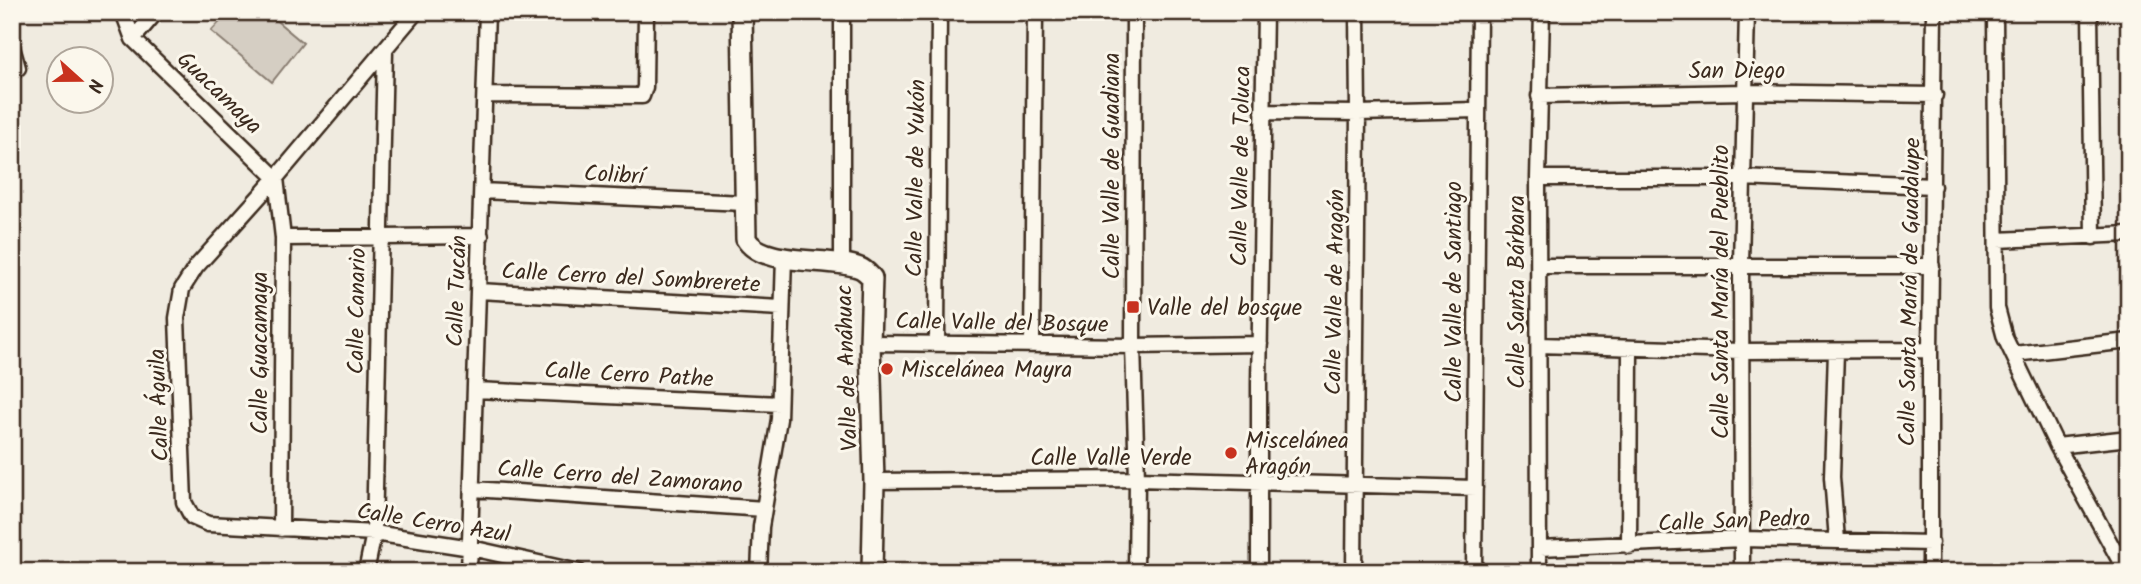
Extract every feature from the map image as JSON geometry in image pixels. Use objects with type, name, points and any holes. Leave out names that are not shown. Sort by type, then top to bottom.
[{"type":"street","points":[[123,12],[133,38],[156,12]]},
{"type":"street","points":[[276,178],[416,12]]},
{"type":"street","name":"Calle Tucán","points":[[469,572],[487,12]]},
{"type":"street","points":[[485,95],[642,96],[645,87],[646,12]]},
{"type":"street","points":[[742,12],[746,239],[751,247],[784,257],[842,263]]},
{"type":"street","name":"Valle de Anáhuac","points":[[842,12],[842,263],[863,268],[872,278],[872,572]]},
{"type":"street","name":"Calle Valle de Yukón","points":[[937,344],[939,12]]},
{"type":"street","points":[[1032,345],[1035,12]]},
{"type":"street","name":"Calle Valle de Guadiana","points":[[1134,12],[1133,346],[1137,479],[1136,572]]},
{"type":"street","name":"Calle Valle de Toluca","points":[[1259,572],[1265,12]]},
{"type":"street","name":"Calle Valle de Aragón","points":[[1354,572],[1359,113],[1357,12]]},
{"type":"street","name":"Calle Valle de Santiago","points":[[1474,572],[1479,12]]},
{"type":"street","name":"Calle Santa Bárbara","points":[[1539,572],[1538,178],[1542,12]]},
{"type":"street","name":"Calle Santa María del Pueblito","points":[[1742,572],[1741,264],[1747,12]]},
{"type":"street","name":"Calle Santa María de Guadalupe","points":[[1930,572],[1934,12]]},
{"type":"street","points":[[1994,12],[1997,308],[2005,338],[2119,566]]},
{"type":"street","points":[[2090,12],[2093,236]]},
{"type":"street","name":"Guacamaya","points":[[133,38],[276,178]]},
{"type":"street","points":[[12,47],[18,68]]},
{"type":"street","name":"Calle Canario","points":[[366,572],[374,533],[385,51]]},
{"type":"street","name":"San Diego","points":[[1539,96],[1746,92],[1935,95]]},
{"type":"street","points":[[1263,112],[1477,110]]},
{"type":"street","name":"Calle Guacamaya","points":[[276,178],[283,238],[281,529]]},
{"type":"street","name":"Calle Águila","points":[[192,517],[184,502],[177,318],[182,289],[196,267],[276,178]]},
{"type":"street","points":[[1538,178],[1743,178],[1933,186]]},
{"type":"street","name":"Colibrí","points":[[482,191],[744,204]]},
{"type":"street","points":[[1997,240],[2129,234]]},
{"type":"street","points":[[283,238],[481,236]]},
{"type":"street","points":[[759,572],[764,509],[779,419],[784,257]]},
{"type":"street","points":[[1539,266],[1932,266]]},
{"type":"street","name":"Calle Cerro del Sombrerete","points":[[479,291],[781,308]]},
{"type":"street","points":[[2014,354],[2129,341]]},
{"type":"street","name":"Calle Valle del Bosque","points":[[870,343],[1133,346],[1261,344]]},
{"type":"street","points":[[1539,345],[1741,351],[1930,350]]},
{"type":"street","points":[[1629,349],[1629,546]]},
{"type":"street","points":[[1836,351],[1832,477],[1837,540]]},
{"type":"street","name":"Calle Cerro Pathe","points":[[476,390],[779,404]]},
{"type":"street","points":[[2057,446],[2129,438]]},
{"type":"street","name":"Calle Valle Verde","points":[[874,481],[1137,479],[1475,488]]},
{"type":"street","name":"Calle Cerro del Zamorano","points":[[473,489],[764,509]]},
{"type":"street","name":"Calle Cerro Azul","points":[[192,517],[208,524],[374,533],[471,548],[577,572]]},
{"type":"street","name":"Calle San Pedro","points":[[1540,548],[1743,539],[1931,543]]},
{"type":"street","points":[[2119,566],[2129,542]]},
{"type":"shaded area","points":[[229,12],[266,12],[303,43],[272,82],[211,31]]},
{"type":"place","name":"Valle del bosque","points":[[1133,307]]},
{"type":"place","name":"Miscelánea Mayra","points":[[887,369]]},
{"type":"place","name":"Miscelánea Aragón","points":[[1231,453]]}]
